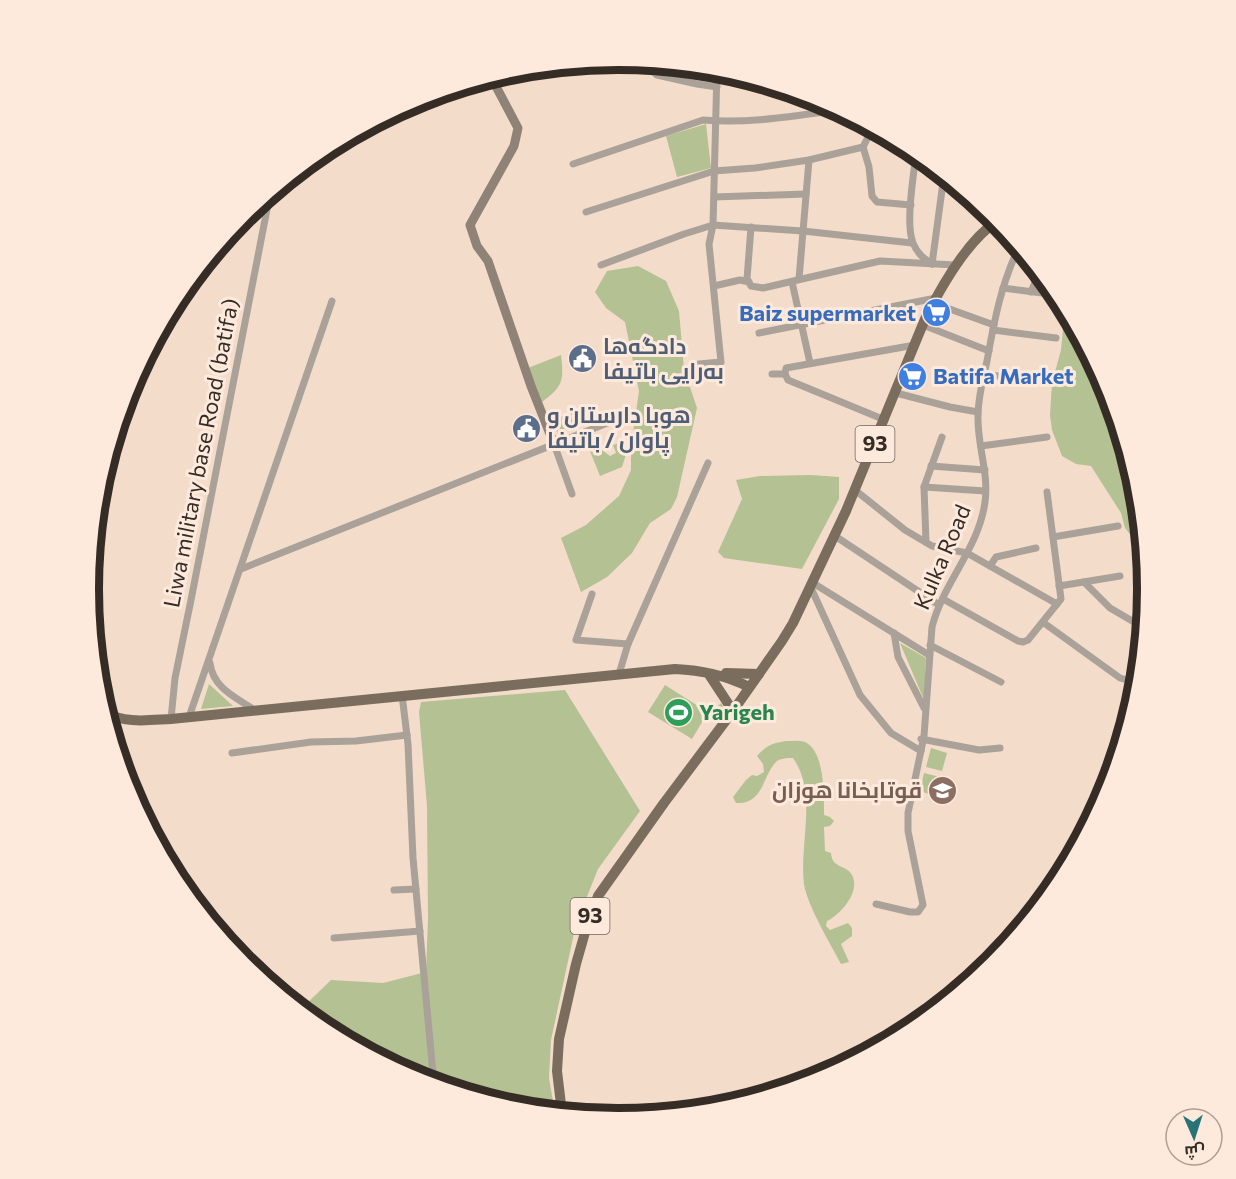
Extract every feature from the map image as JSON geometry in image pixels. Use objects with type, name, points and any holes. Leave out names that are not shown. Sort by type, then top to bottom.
[{"type":"main road","name":"93","points":[[561,1105],[558,1071],[559,1039],[576,964],[598,896],[782,641],[812,586],[835,536],[934,300],[955,265],[989,227]]},
{"type":"main road","points":[[115,717],[136,721],[171,719],[675,669],[693,670],[747,690]]},
{"type":"main road","points":[[709,675],[711,672],[759,674]]},
{"type":"main road","points":[[709,675],[733,711]]},
{"type":"street","points":[[654,72],[657,75],[717,87]]},
{"type":"street","points":[[699,364],[721,362],[709,244],[713,225],[717,80]]},
{"type":"street","points":[[495,85],[518,128],[514,146],[470,225],[477,246],[488,261],[531,386],[572,494]]},
{"type":"street","points":[[573,164],[703,120],[716,122],[821,112]]},
{"type":"street","points":[[869,135],[863,147],[869,167],[872,196],[877,202],[911,205]]},
{"type":"street","points":[[586,212],[714,171],[809,160],[863,147]]},
{"type":"street","points":[[809,160],[803,231],[795,280],[810,363]]},
{"type":"street","points":[[917,166],[909,230],[912,243],[919,255],[932,264]]},
{"type":"street","points":[[932,264],[943,185]]},
{"type":"street","points":[[714,197],[806,194]]},
{"type":"street","name":"Liwa military base Road (batifa)","points":[[171,719],[175,678],[267,207]]},
{"type":"street","points":[[601,265],[713,225],[803,231],[912,243]]},
{"type":"street","points":[[751,227],[747,279],[751,286],[763,288],[880,261],[955,265]]},
{"type":"street","name":"Kulka Road","points":[[876,904],[910,912],[918,912],[923,905],[908,831],[908,813],[921,751],[932,627],[941,602],[981,521],[986,491],[978,412],[993,328],[1003,288],[1015,256]]},
{"type":"street","points":[[714,286],[740,280],[749,282]]},
{"type":"street","points":[[1031,292],[1035,281]]},
{"type":"street","points":[[1003,288],[1044,293]]},
{"type":"street","points":[[759,333],[934,300],[993,328],[1056,338]]},
{"type":"street","points":[[189,717],[332,301]]},
{"type":"street","points":[[923,325],[989,351]]},
{"type":"street","points":[[784,374],[786,368],[915,345]]},
{"type":"street","points":[[772,374],[784,374]]},
{"type":"street","points":[[784,374],[788,380],[885,420]]},
{"type":"street","points":[[984,374],[1012,378],[1049,379]]},
{"type":"street","points":[[896,393],[978,412]]},
{"type":"street","points":[[241,569],[625,416]]},
{"type":"street","points":[[926,542],[924,487],[942,437]]},
{"type":"street","points":[[981,446],[1047,437]]},
{"type":"street","points":[[619,674],[628,644],[708,463]]},
{"type":"street","points":[[931,466],[985,470]]},
{"type":"street","points":[[924,487],[986,491]]},
{"type":"street","points":[[855,490],[905,530],[932,546],[967,553],[1057,604]]},
{"type":"street","points":[[835,536],[941,602],[1023,642],[1028,640],[1044,623],[1061,599],[1047,506],[1047,492]]},
{"type":"street","points":[[1053,537],[1118,526]]},
{"type":"street","points":[[990,566],[996,557],[1036,548]]},
{"type":"street","points":[[1059,586],[1120,576]]},
{"type":"street","points":[[1084,582],[1110,608],[1136,624]]},
{"type":"street","points":[[812,586],[929,655]]},
{"type":"street","points":[[812,586],[860,695],[891,733],[921,751]]},
{"type":"street","points":[[592,594],[576,640],[628,644]]},
{"type":"street","points":[[1044,623],[1120,678],[1129,680]]},
{"type":"street","points":[[894,633],[898,657],[925,710]]},
{"type":"street","points":[[930,645],[1001,682]]},
{"type":"street","points":[[210,661],[214,679],[220,686],[254,709]]},
{"type":"street","points":[[402,695],[407,735],[416,889],[433,1074]]},
{"type":"street","points":[[232,753],[311,742],[356,741],[407,735]]},
{"type":"street","points":[[922,739],[979,750],[1000,748]]},
{"type":"street","points":[[394,890],[416,889]]},
{"type":"street","points":[[334,938],[420,931]]},
{"type":"green space","points":[[706,124],[711,168],[677,177],[666,136]]},
{"type":"green space","points":[[638,266],[666,281],[679,311],[684,369],[697,408],[677,497],[671,509],[650,523],[632,553],[607,577],[581,592],[561,538],[586,525],[619,496],[631,470],[631,447],[639,391],[625,322],[606,308],[595,292],[607,271]]},
{"type":"green space","points":[[1063,324],[1083,360],[1109,423],[1127,488],[1135,540],[1125,528],[1121,513],[1091,466],[1076,464],[1062,456],[1052,430],[1050,415],[1052,383],[1061,350]]},
{"type":"green space","points":[[561,355],[562,377],[558,387],[542,402],[528,368]]},
{"type":"green space","points":[[575,411],[583,418],[589,417],[591,420],[558,434],[551,421]]},
{"type":"green space","points":[[620,443],[627,451],[622,467],[600,476],[590,451],[599,456],[602,450],[610,456],[616,453],[613,445]]},
{"type":"green space","points":[[760,476],[839,477],[839,499],[802,569],[724,558],[718,552],[742,499],[736,480]]},
{"type":"green space","points":[[900,643],[926,658],[924,700]]},
{"type":"green space","points":[[209,684],[233,706],[201,709]]},
{"type":"green space","name":"Yarigeh","points":[[665,685],[706,711],[714,704],[717,707],[721,703],[723,706],[714,721],[707,716],[708,712],[692,739],[648,712]]},
{"type":"green space","points":[[565,690],[640,811],[598,869],[576,924],[551,1040],[549,1078],[554,1104],[484,1091],[419,1069],[358,1039],[306,1004],[331,980],[383,983],[426,972],[427,806],[419,712],[421,702]]},
{"type":"green space","points":[[786,741],[805,742],[812,747],[816,755],[822,775],[824,815],[834,821],[830,826],[824,827],[825,851],[831,853],[834,862],[852,875],[854,882],[854,889],[848,902],[838,914],[827,921],[826,926],[830,930],[848,923],[852,928],[852,936],[841,944],[849,962],[841,964],[806,893],[803,869],[805,787],[793,758],[781,759],[775,763],[761,789],[752,799],[736,803],[733,797],[752,775],[757,776],[764,772],[763,764],[757,756],[770,746]]},
{"type":"green space","points":[[931,748],[947,753],[942,771],[926,767]]},
{"type":"green space","points":[[924,773],[940,777],[935,796],[920,791]]},
{"type":"place","name":"Baiz supermarket","points":[[937,313]]},
{"type":"place","name":"دادگه‌ها به‌رايى باتيفا","points":[[582,359]]},
{"type":"place","name":"Batifa Market","points":[[912,376]]},
{"type":"place","name":"هوبا دارستان و پاوان / باتيفا","points":[[526,428]]},
{"type":"place","name":"Yarigeh","points":[[678,712]]},
{"type":"place","name":"قوتابخانا هوزان","points":[[943,790]]}]
